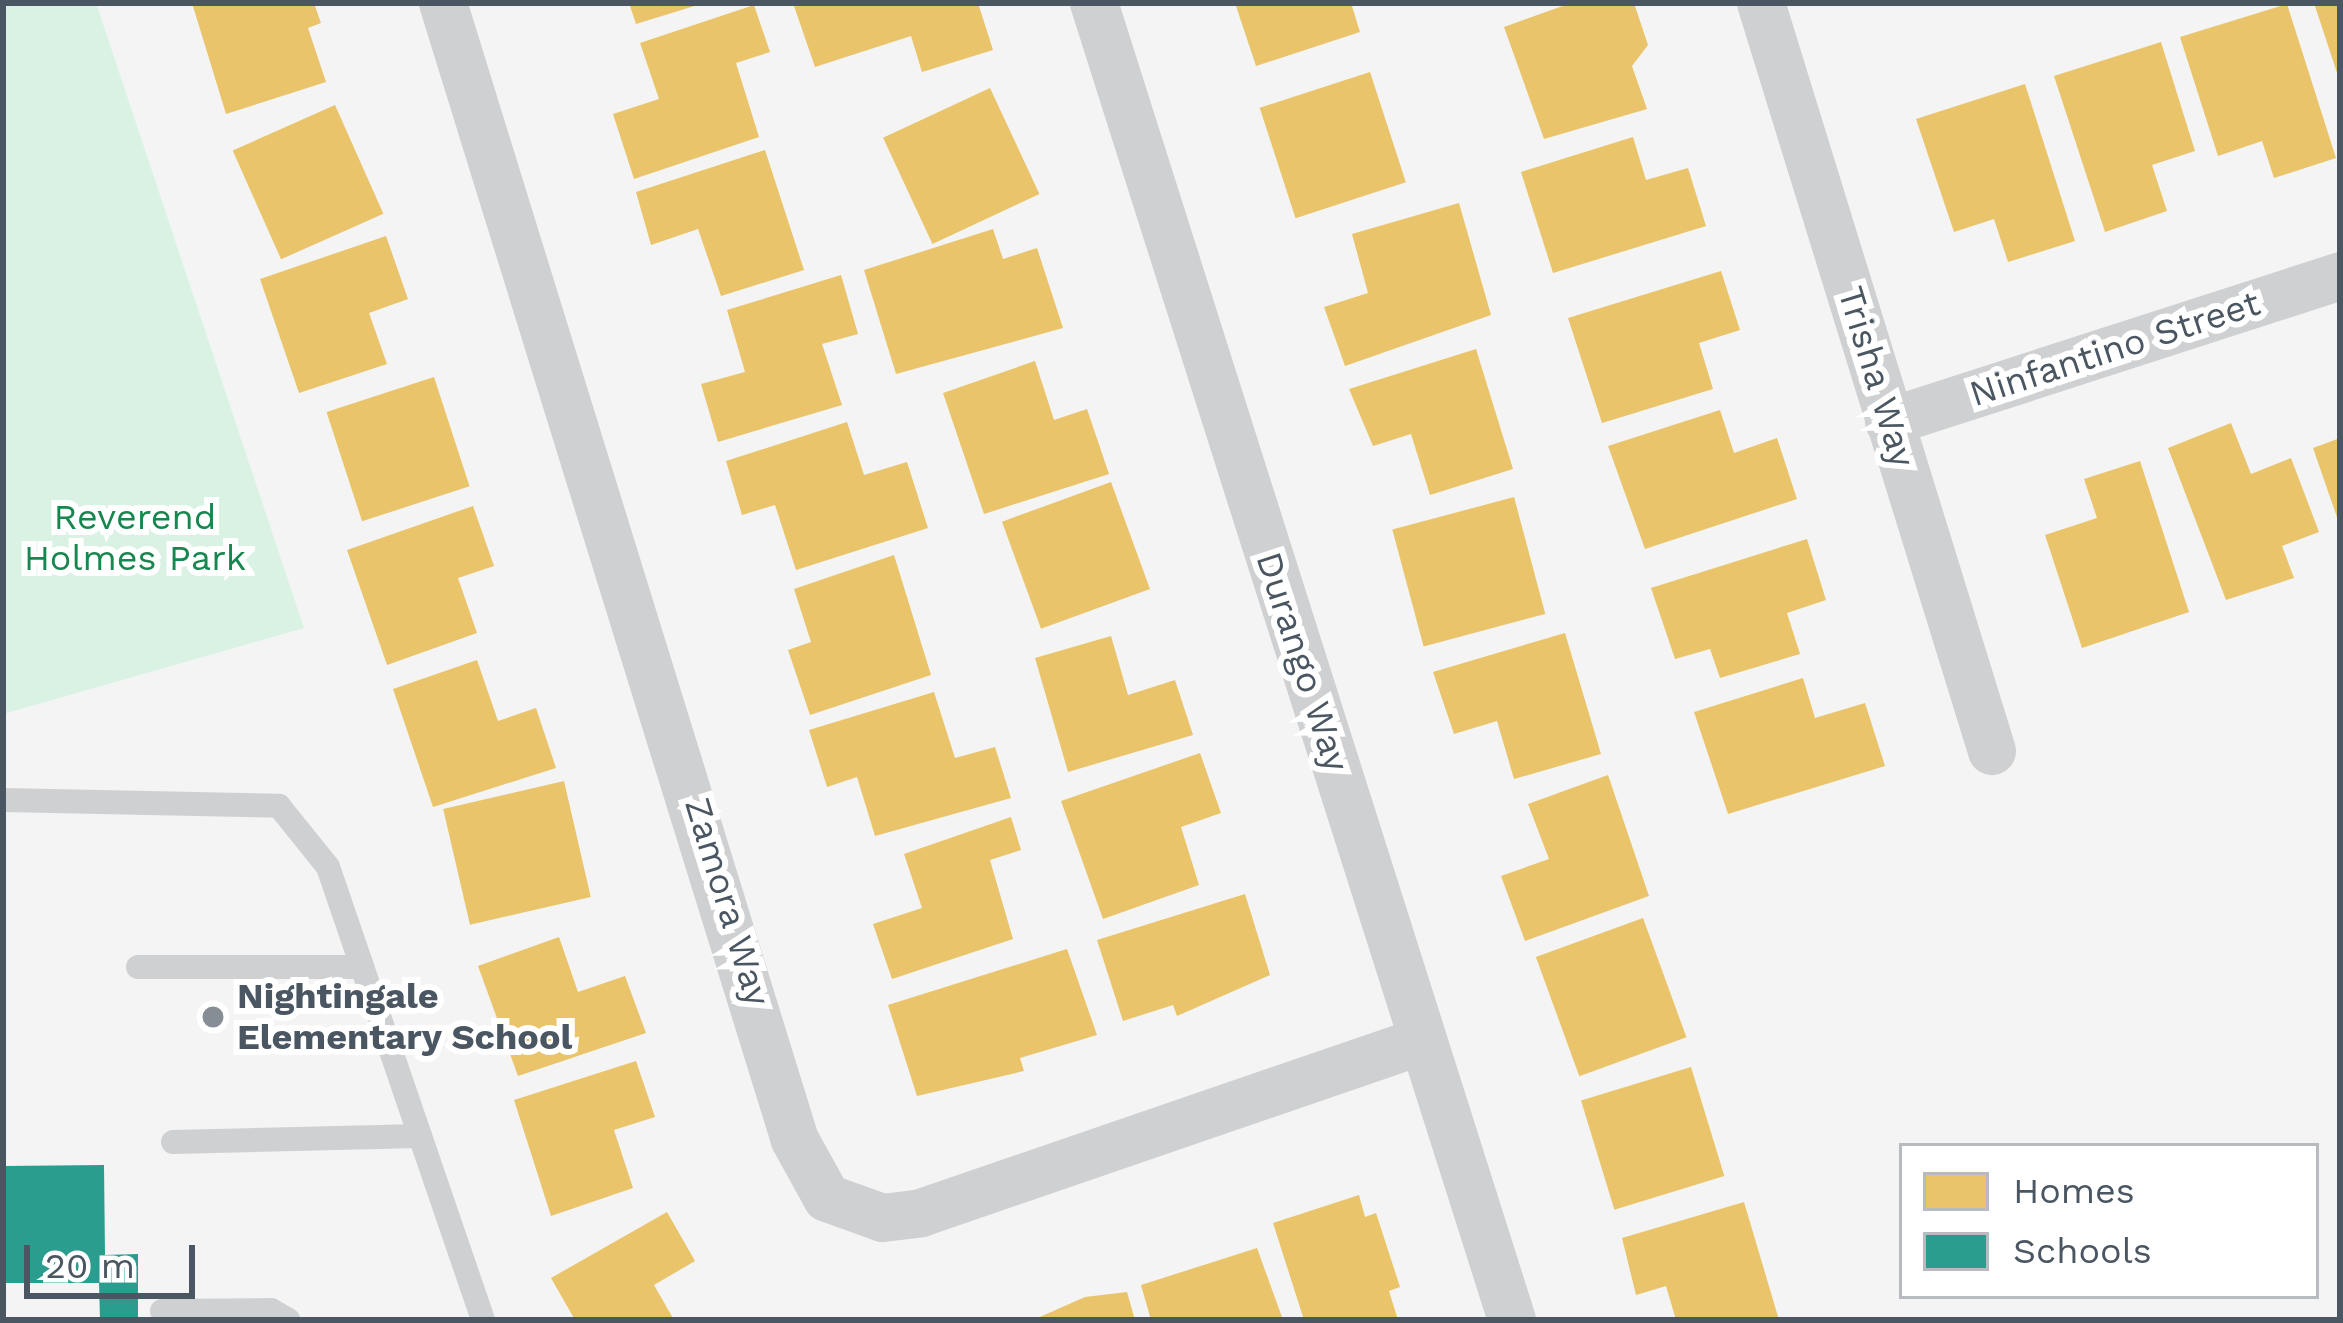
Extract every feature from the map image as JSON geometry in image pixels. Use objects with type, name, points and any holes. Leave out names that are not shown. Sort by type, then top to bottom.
[{"type":"street","name":"Zamora Way","points":[[443,3],[795,1140],[826,1198],[854,1213],[921,1213],[1422,1041]]},
{"type":"street","name":"Durango Way","points":[[1094,3],[1512,1320]]},
{"type":"street","name":"Trisha Way","points":[[1761,3],[1993,751]]},
{"type":"street","name":"Ninfantino Street","points":[[1889,422],[2340,276]]},
{"type":"lane","points":[[3,800],[279,806],[328,867],[483,1320]]},
{"type":"lane","points":[[138,967],[362,967]]},
{"type":"lane","points":[[173,1142],[420,1136]]},
{"type":"lane","points":[[162,1311],[271,1310],[288,1320]]},
{"type":"green space","name":"Reverend Holmes Park","points":[[3,3],[96,3],[304,628],[3,714]]},
{"type":"building: Homes","points":[[192,3],[314,3],[321,23],[308,28],[326,82],[226,114]]},
{"type":"building: Homes","points":[[629,3],[701,3],[701,4],[636,24]]},
{"type":"building: Homes","points":[[793,3],[978,3],[993,50],[922,72],[911,36],[815,67]]},
{"type":"building: Homes","points":[[1235,3],[1351,3],[1360,32],[1256,66]]},
{"type":"building: Homes","points":[[1571,3],[1634,3],[1648,45],[1632,66],[1647,109],[1544,139],[1504,27]]},
{"type":"building: Homes","points":[[2314,3],[2340,3],[2340,79],[2339,79]]},
{"type":"building: Homes","points":[[2287,4],[2336,158],[2274,178],[2262,141],[2218,156],[2180,37]]},
{"type":"building: Homes","points":[[754,5],[770,52],[736,63],[759,137],[634,179],[613,114],[659,99],[640,43]]},
{"type":"building: Homes","points":[[2161,42],[2195,151],[2152,165],[2167,211],[2105,232],[2054,76]]},
{"type":"building: Homes","points":[[1370,72],[1406,182],[1296,218],[1260,108]]},
{"type":"building: Homes","points":[[2025,84],[2075,241],[2008,262],[1994,219],[1954,232],[1916,119]]},
{"type":"building: Homes","points":[[990,88],[1039,194],[933,244],[883,138]]},
{"type":"building: Homes","points":[[335,105],[383,214],[281,259],[233,151]]},
{"type":"building: Homes","points":[[1633,137],[1646,180],[1688,168],[1706,226],[1553,273],[1521,172]]},
{"type":"building: Homes","points":[[765,150],[804,270],[721,296],[698,229],[651,245],[636,192]]},
{"type":"building: Homes","points":[[1459,203],[1491,315],[1345,366],[1324,307],[1368,293],[1352,234]]},
{"type":"building: Homes","points":[[993,229],[1003,259],[1037,248],[1063,328],[896,374],[864,270]]},
{"type":"building: Homes","points":[[386,236],[408,299],[369,313],[387,364],[299,393],[260,279]]},
{"type":"building: Homes","points":[[1721,271],[1740,330],[1699,343],[1713,389],[1602,423],[1568,318]]},
{"type":"building: Homes","points":[[841,275],[858,334],[822,344],[842,405],[718,442],[701,384],[745,372],[727,310]]},
{"type":"building: Homes","points":[[1476,349],[1513,469],[1430,495],[1411,434],[1373,446],[1349,389]]},
{"type":"building: Homes","points":[[1035,361],[1054,420],[1087,409],[1109,474],[984,514],[943,393]]},
{"type":"building: Homes","points":[[434,377],[470,486],[362,521],[327,412]]},
{"type":"building: Homes","points":[[1720,410],[1734,453],[1777,438],[1797,499],[1645,549],[1608,446]]},
{"type":"building: Homes","points":[[847,422],[864,475],[907,462],[928,528],[796,570],[775,505],[742,515],[726,461]]},
{"type":"building: Homes","points":[[2231,423],[2251,474],[2291,458],[2319,532],[2282,546],[2294,578],[2226,600],[2168,448]]},
{"type":"building: Homes","points":[[2340,438],[2340,522],[2339,523],[2313,448]]},
{"type":"building: Homes","points":[[2140,461],[2189,612],[2082,648],[2045,535],[2097,518],[2084,479]]},
{"type":"building: Homes","points":[[1111,482],[1150,589],[1041,629],[1002,522]]},
{"type":"building: Homes","points":[[1514,497],[1545,614],[1424,646],[1392,530]]},
{"type":"building: Homes","points":[[473,506],[494,566],[458,578],[477,633],[387,665],[347,550]]},
{"type":"building: Homes","points":[[1807,539],[1826,600],[1787,613],[1800,654],[1720,678],[1710,649],[1675,659],[1651,588]]},
{"type":"building: Homes","points":[[894,555],[931,675],[810,715],[788,650],[811,642],[794,589]]},
{"type":"building: Homes","points":[[1565,633],[1601,754],[1514,779],[1497,721],[1454,734],[1433,672]]},
{"type":"building: Homes","points":[[1111,636],[1128,695],[1175,680],[1193,735],[1068,772],[1035,658]]},
{"type":"building: Homes","points":[[477,660],[498,721],[536,708],[556,768],[433,807],[393,689]]},
{"type":"building: Homes","points":[[1803,678],[1815,718],[1865,703],[1885,766],[1728,814],[1694,712]]},
{"type":"building: Homes","points":[[934,692],[955,758],[995,747],[1011,798],[875,836],[857,777],[827,787],[809,730]]},
{"type":"building: Homes","points":[[1200,753],[1221,813],[1181,827],[1199,885],[1103,919],[1061,801]]},
{"type":"building: Homes","points":[[1608,775],[1649,896],[1525,941],[1501,876],[1549,859],[1528,804]]},
{"type":"building: Homes","points":[[564,781],[591,897],[470,925],[443,809]]},
{"type":"building: Homes","points":[[1011,817],[1021,850],[990,860],[1013,939],[892,979],[873,924],[922,908],[904,854]]},
{"type":"building: Homes","points":[[1245,894],[1270,975],[1177,1016],[1173,1005],[1123,1021],[1097,940]]},
{"type":"building: Homes","points":[[1643,918],[1686,1037],[1579,1076],[1536,957]]},
{"type":"building: Homes","points":[[559,937],[578,992],[625,976],[646,1033],[518,1076],[478,966]]},
{"type":"building: Homes","points":[[1067,949],[1097,1035],[1020,1058],[1024,1071],[917,1096],[888,1005]]},
{"type":"building: Homes","points":[[636,1061],[655,1117],[614,1130],[633,1188],[551,1216],[514,1100]]},
{"type":"building: Homes","points":[[1691,1067],[1724,1176],[1614,1210],[1581,1101]]},
{"type":"building: Homes","points":[[1359,1195],[1365,1217],[1376,1213],[1400,1287],[1389,1291],[1398,1320],[1304,1320],[1273,1223]]},
{"type":"building: Homes","points":[[1744,1202],[1779,1320],[1676,1320],[1666,1286],[1636,1295],[1622,1238]]},
{"type":"building: Homes","points":[[667,1212],[695,1261],[654,1285],[674,1320],[575,1320],[551,1278]]},
{"type":"building: Homes","points":[[1257,1248],[1283,1320],[1151,1320],[1141,1285]]},
{"type":"building: Homes","points":[[1127,1292],[1135,1320],[1033,1320],[1085,1297]]},
{"type":"building: Schools","points":[[104,1165],[105,1255],[138,1254],[138,1320],[100,1320],[99,1283],[3,1283],[3,1166]]},
{"type":"place","name":"Nightingale Elementary School","points":[[213,1017]]}]
